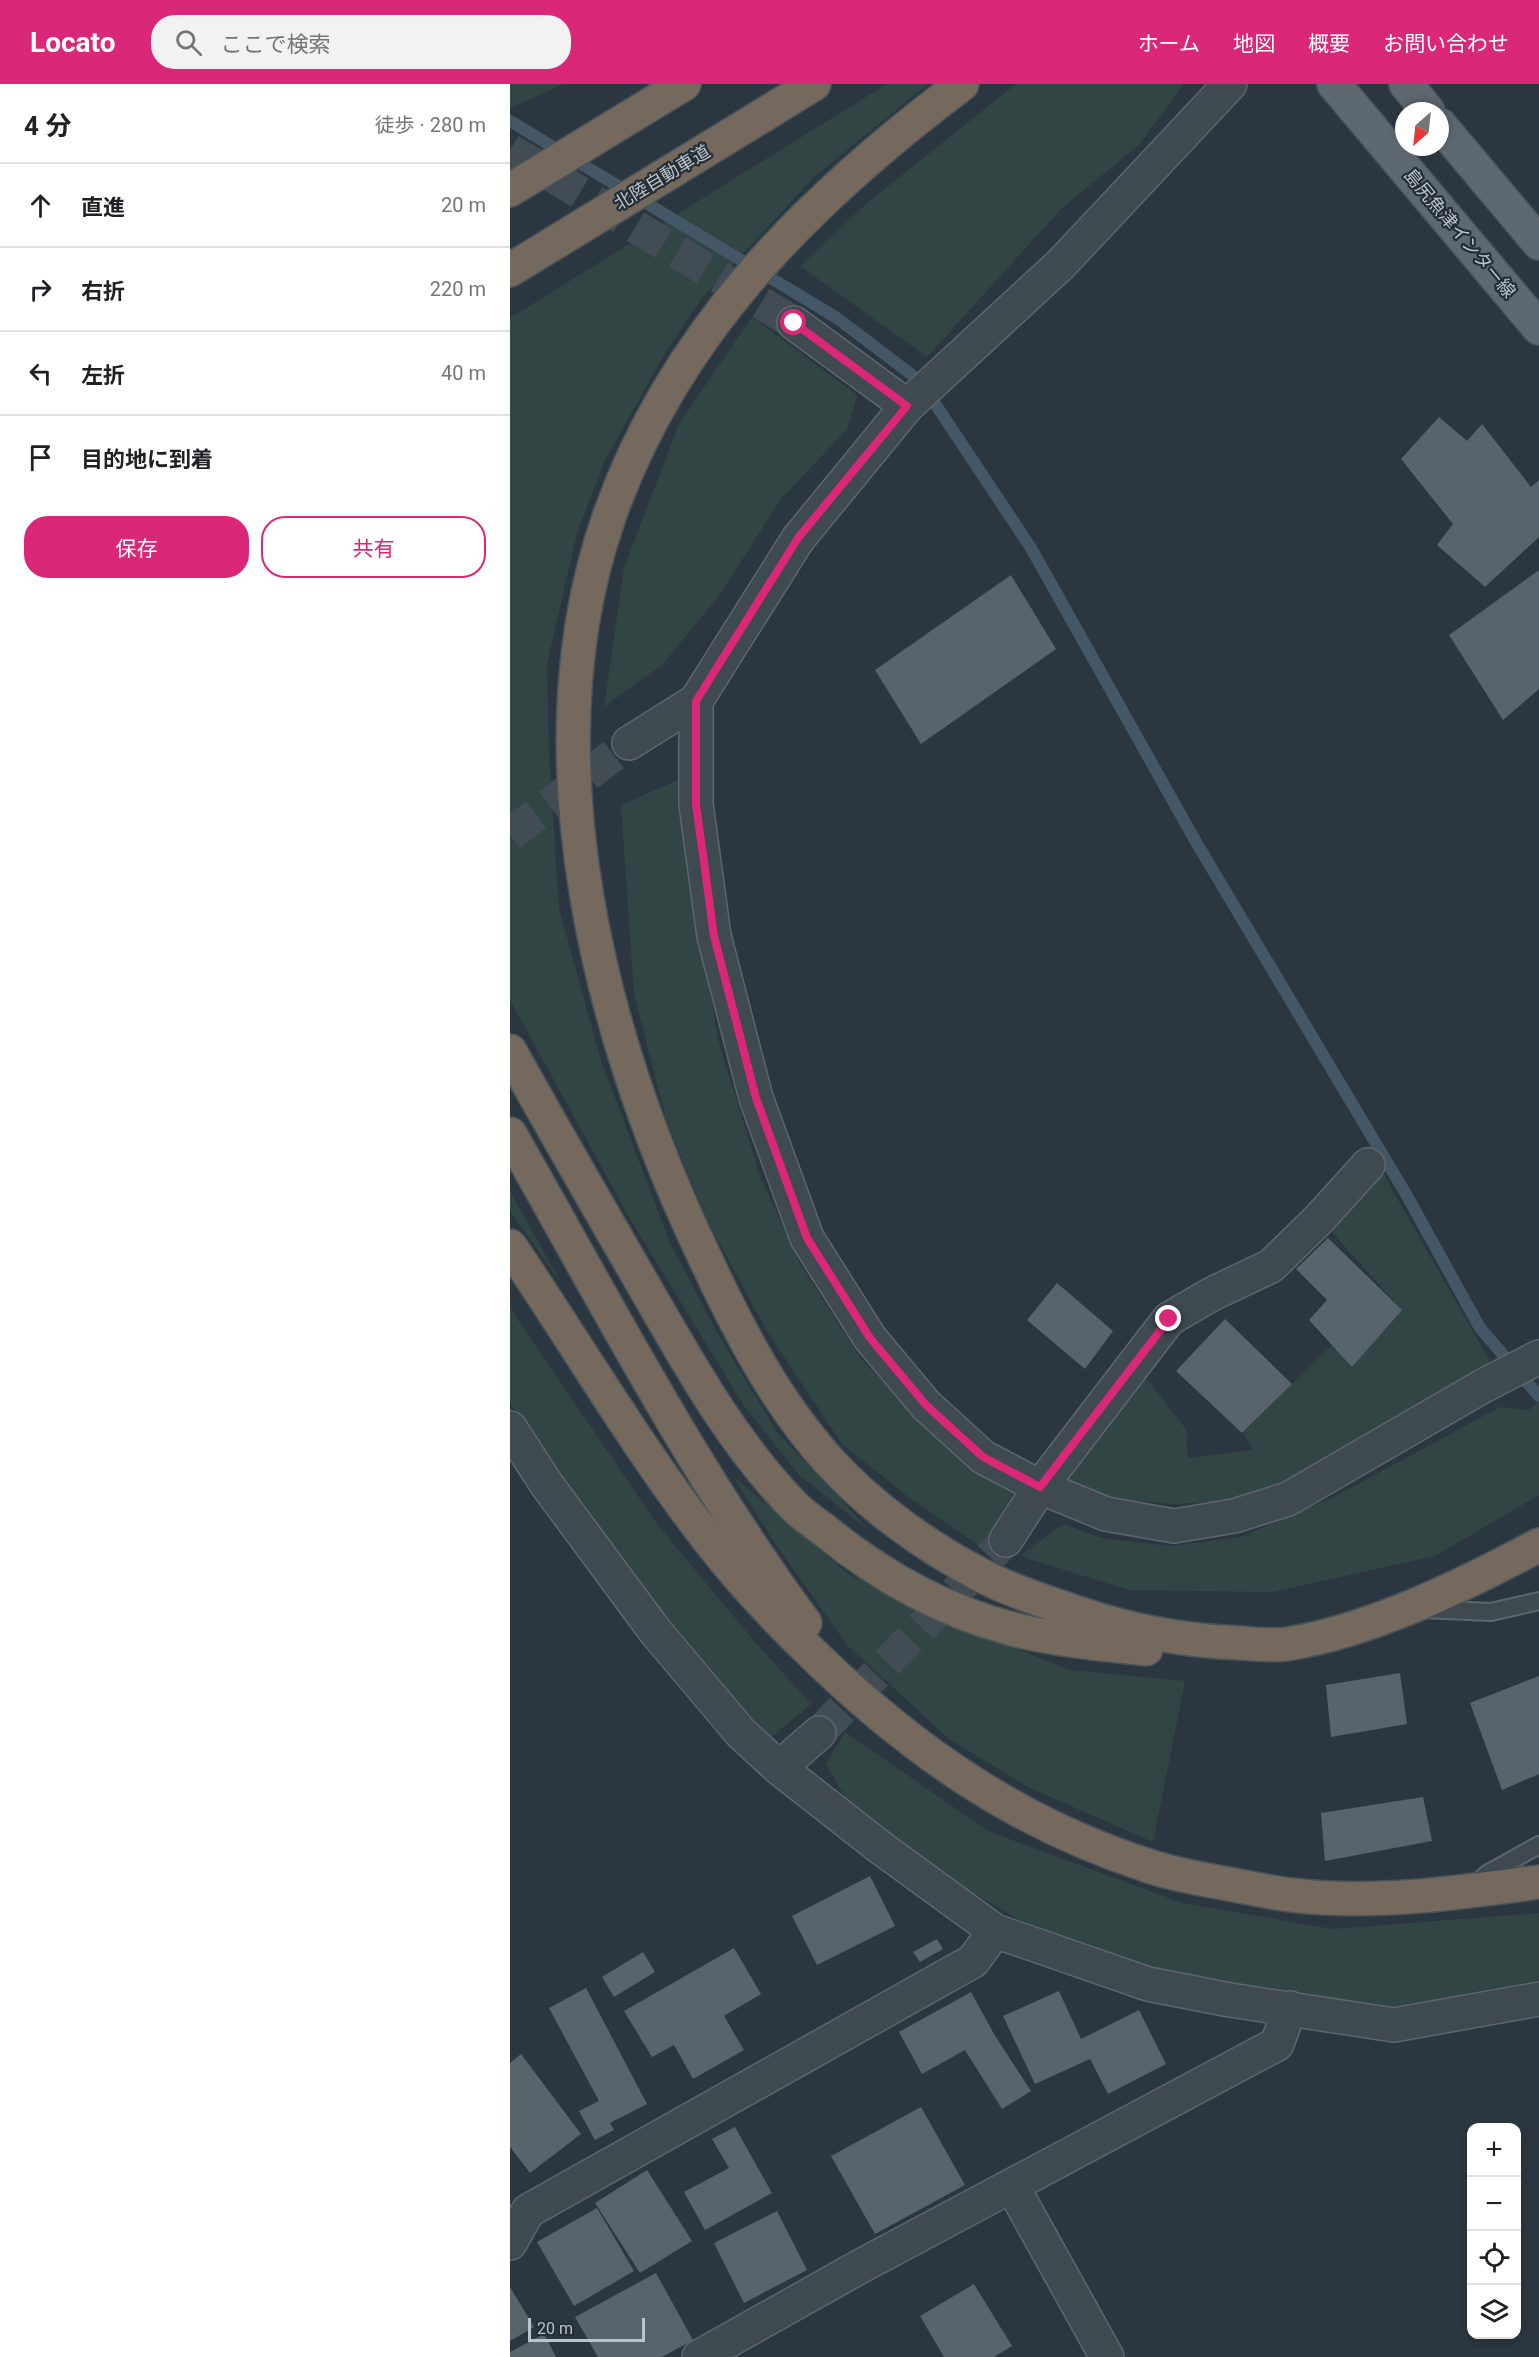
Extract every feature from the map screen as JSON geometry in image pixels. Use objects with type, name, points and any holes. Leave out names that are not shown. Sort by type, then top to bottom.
[{"type":"highway","points":[[510,169],[655,84]]},
{"type":"highway","points":[[510,190],[684,84]]},
{"type":"highway","name":"北陸自動車道","points":[[510,270],[814,84]]},
{"type":"highway","points":[[962,84],[904,128],[827,196],[765,260],[717,317],[669,386],[634,454],[609,519],[589,590],[576,664],[573,736],[577,811],[587,895],[604,980],[657,1150],[690,1227],[724,1299],[757,1360],[792,1414],[830,1462],[873,1502],[921,1539],[981,1575],[1037,1599],[1098,1620],[1155,1634],[1218,1642],[1282,1645]]},
{"type":"highway","points":[[510,1051],[719,1413],[758,1464],[797,1508],[849,1550],[898,1582],[953,1609],[1011,1629],[1076,1642],[1152,1649],[1216,1651],[1282,1645],[1346,1630],[1407,1609],[1539,1545]]},
{"type":"highway","points":[[510,1134],[730,1517],[814,1634],[903,1735]]},
{"type":"highway","points":[[510,1246],[596,1379],[708,1539],[753,1594],[849,1689],[903,1735],[961,1777],[1022,1813],[1088,1844],[1152,1867],[1290,1895],[1362,1898],[1467,1891],[1539,1882]]},
{"type":"main road","name":"島尻魚津インター線","points":[[1334,84],[1539,328]]},
{"type":"main road","points":[[1406,84],[1421,102]]},
{"type":"main road","points":[[1449,136],[1539,243]]},
{"type":"street","points":[[629,743],[696,701],[798,538],[907,406],[1061,264],[1230,84]]},
{"type":"street","points":[[794,323],[907,406]]},
{"type":"street","points":[[696,701],[696,804],[714,936],[756,1098],[807,1238],[870,1338],[926,1405],[983,1457],[1040,1487],[1107,1514],[1174,1526],[1234,1516],[1288,1499],[1484,1386],[1539,1357]]},
{"type":"street","points":[[1006,1540],[1040,1487],[1169,1319],[1212,1294],[1271,1266],[1319,1219],[1368,1165]]},
{"type":"street","points":[[510,1428],[547,1485],[655,1631],[741,1733],[780,1768],[881,1848],[995,1930],[1148,1984],[1230,2000],[1394,2025],[1539,1999]]},
{"type":"street","points":[[780,1768],[819,1732]]},
{"type":"street","points":[[510,2243],[528,2211],[973,1961],[995,1930]]},
{"type":"street","points":[[699,2357],[861,2266],[1277,2044],[1290,2008]]},
{"type":"street","points":[[1012,2186],[1107,2357]]},
{"type":"lane","points":[[1407,1609],[1491,1612],[1539,1601]]},
{"type":"lane","points":[[1467,1891],[1487,1875],[1539,1845]]},
{"type":"green space","points":[[510,84],[564,84],[510,108]]},
{"type":"green space","points":[[887,84],[928,84],[814,177],[702,298],[667,350],[605,460],[577,533],[547,664],[549,755],[559,908],[601,1061],[670,1243],[718,1334],[776,1431],[871,1532],[799,1475],[744,1406],[629,1217],[510,1000],[510,318]]},
{"type":"green space","points":[[1016,84],[1184,84],[1139,145],[1062,208],[927,357],[800,266],[866,204]]},
{"type":"green space","points":[[752,317],[857,395],[848,428],[781,499],[720,594],[663,664],[604,707],[624,568],[679,424]]},
{"type":"green space","points":[[678,780],[695,913],[719,1043],[760,1176],[800,1264],[861,1359],[945,1445],[1015,1490],[982,1548],[910,1498],[842,1444],[767,1331],[707,1220],[667,1122],[634,994],[621,805]]},
{"type":"green space","points":[[1381,1170],[1491,1363],[1441,1390],[1280,1489],[1229,1501],[1173,1504],[1108,1498],[1065,1482],[1140,1371],[1186,1429],[1188,1458],[1253,1450],[1243,1433],[1332,1345],[1353,1366],[1401,1309],[1331,1231]]},
{"type":"green space","points":[[510,1191],[561,1283],[510,1211]]},
{"type":"green space","points":[[510,1308],[657,1524],[755,1642],[811,1704],[769,1739],[655,1610],[510,1403]]},
{"type":"green space","points":[[1539,1401],[1539,1495],[1435,1556],[1273,1592],[1129,1590],[1020,1556],[1063,1524],[1102,1538],[1170,1546],[1241,1537],[1334,1497],[1500,1407],[1529,1410]]},
{"type":"green space","points":[[733,1476],[848,1574],[915,1608],[1070,1670],[1185,1681],[1153,1842],[1030,1788],[949,1739],[847,1645],[772,1539]]},
{"type":"green space","points":[[845,1732],[988,1831],[1182,1903],[1332,1929],[1539,1913],[1539,1980],[1371,2011],[1271,1989],[1169,1975],[1110,1957],[1020,1920],[951,1880],[849,1804],[826,1764]]},
{"type":"building","points":[[1439,417],[1467,441],[1482,424],[1531,487],[1539,480],[1539,537],[1485,587],[1437,545],[1453,524],[1401,459]]},
{"type":"building","points":[[1539,570],[1539,689],[1503,720],[1449,635]]},
{"type":"building","points":[[1011,575],[1056,649],[921,744],[875,670]]},
{"type":"building","points":[[1328,1238],[1402,1310],[1352,1367],[1309,1320],[1327,1300],[1296,1269]]},
{"type":"building","points":[[1057,1283],[1113,1331],[1085,1369],[1027,1320]]},
{"type":"building","points":[[1225,1319],[1292,1384],[1242,1433],[1176,1371]]},
{"type":"building","points":[[1400,1673],[1407,1724],[1331,1737],[1326,1685]]},
{"type":"building","points":[[1539,1676],[1539,1774],[1502,1790],[1470,1703]]},
{"type":"building","points":[[1423,1797],[1432,1841],[1325,1861],[1321,1813]]},
{"type":"building","points":[[870,1876],[895,1926],[817,1965],[792,1916]]},
{"type":"building","points":[[937,1939],[943,1949],[920,1962],[913,1952]]},
{"type":"building","points":[[734,1948],[761,1994],[724,2016],[744,2050],[693,2079],[674,2045],[652,2057],[624,2011]]},
{"type":"building","points":[[643,1952],[655,1972],[614,1997],[602,1977]]},
{"type":"building","points":[[586,1988],[647,2104],[610,2123],[614,2130],[595,2140],[579,2111],[599,2101],[549,2008]]},
{"type":"building","points":[[1059,1991],[1081,2039],[1139,2010],[1166,2064],[1108,2094],[1090,2059],[1035,2084],[1003,2016]]},
{"type":"building","points":[[971,1992],[994,2034],[1031,2091],[1002,2109],[965,2050],[922,2074],[899,2032]]},
{"type":"building","points":[[521,2054],[581,2134],[530,2173],[510,2147],[510,2063]]},
{"type":"building","points":[[921,2107],[965,2185],[875,2234],[831,2156]]},
{"type":"building","points":[[735,2127],[772,2193],[705,2230],[684,2192],[729,2168],[712,2139]]},
{"type":"building","points":[[647,2170],[692,2241],[640,2273],[595,2203]]},
{"type":"building","points":[[597,2208],[634,2271],[574,2306],[537,2242]]},
{"type":"building","points":[[777,2211],[807,2270],[744,2303],[714,2243]]},
{"type":"building","points":[[656,2273],[693,2340],[662,2357],[598,2357],[575,2317]]},
{"type":"building","points":[[974,2284],[1012,2346],[994,2357],[944,2357],[920,2316]]},
{"type":"building","points":[[510,2287],[534,2327],[510,2341]]},
{"type":"building","points":[[544,2334],[556,2357],[510,2357],[510,2352]]},
{"type":"waterway","points":[[510,121],[837,318],[920,381],[1031,548],[1196,842],[1406,1194],[1480,1328],[1539,1396]]},
{"type":"tunnel","points":[[510,150],[794,323]]},
{"type":"tunnel","points":[[510,835],[629,743]]},
{"type":"tunnel","points":[[819,1733],[1006,1540]]},
{"type":"route","points":[[794,323],[907,406],[798,538],[696,701],[696,804],[714,936],[756,1098],[807,1238],[870,1338],[926,1405],[983,1457],[1040,1487],[1126,1372],[1169,1319]]}]
